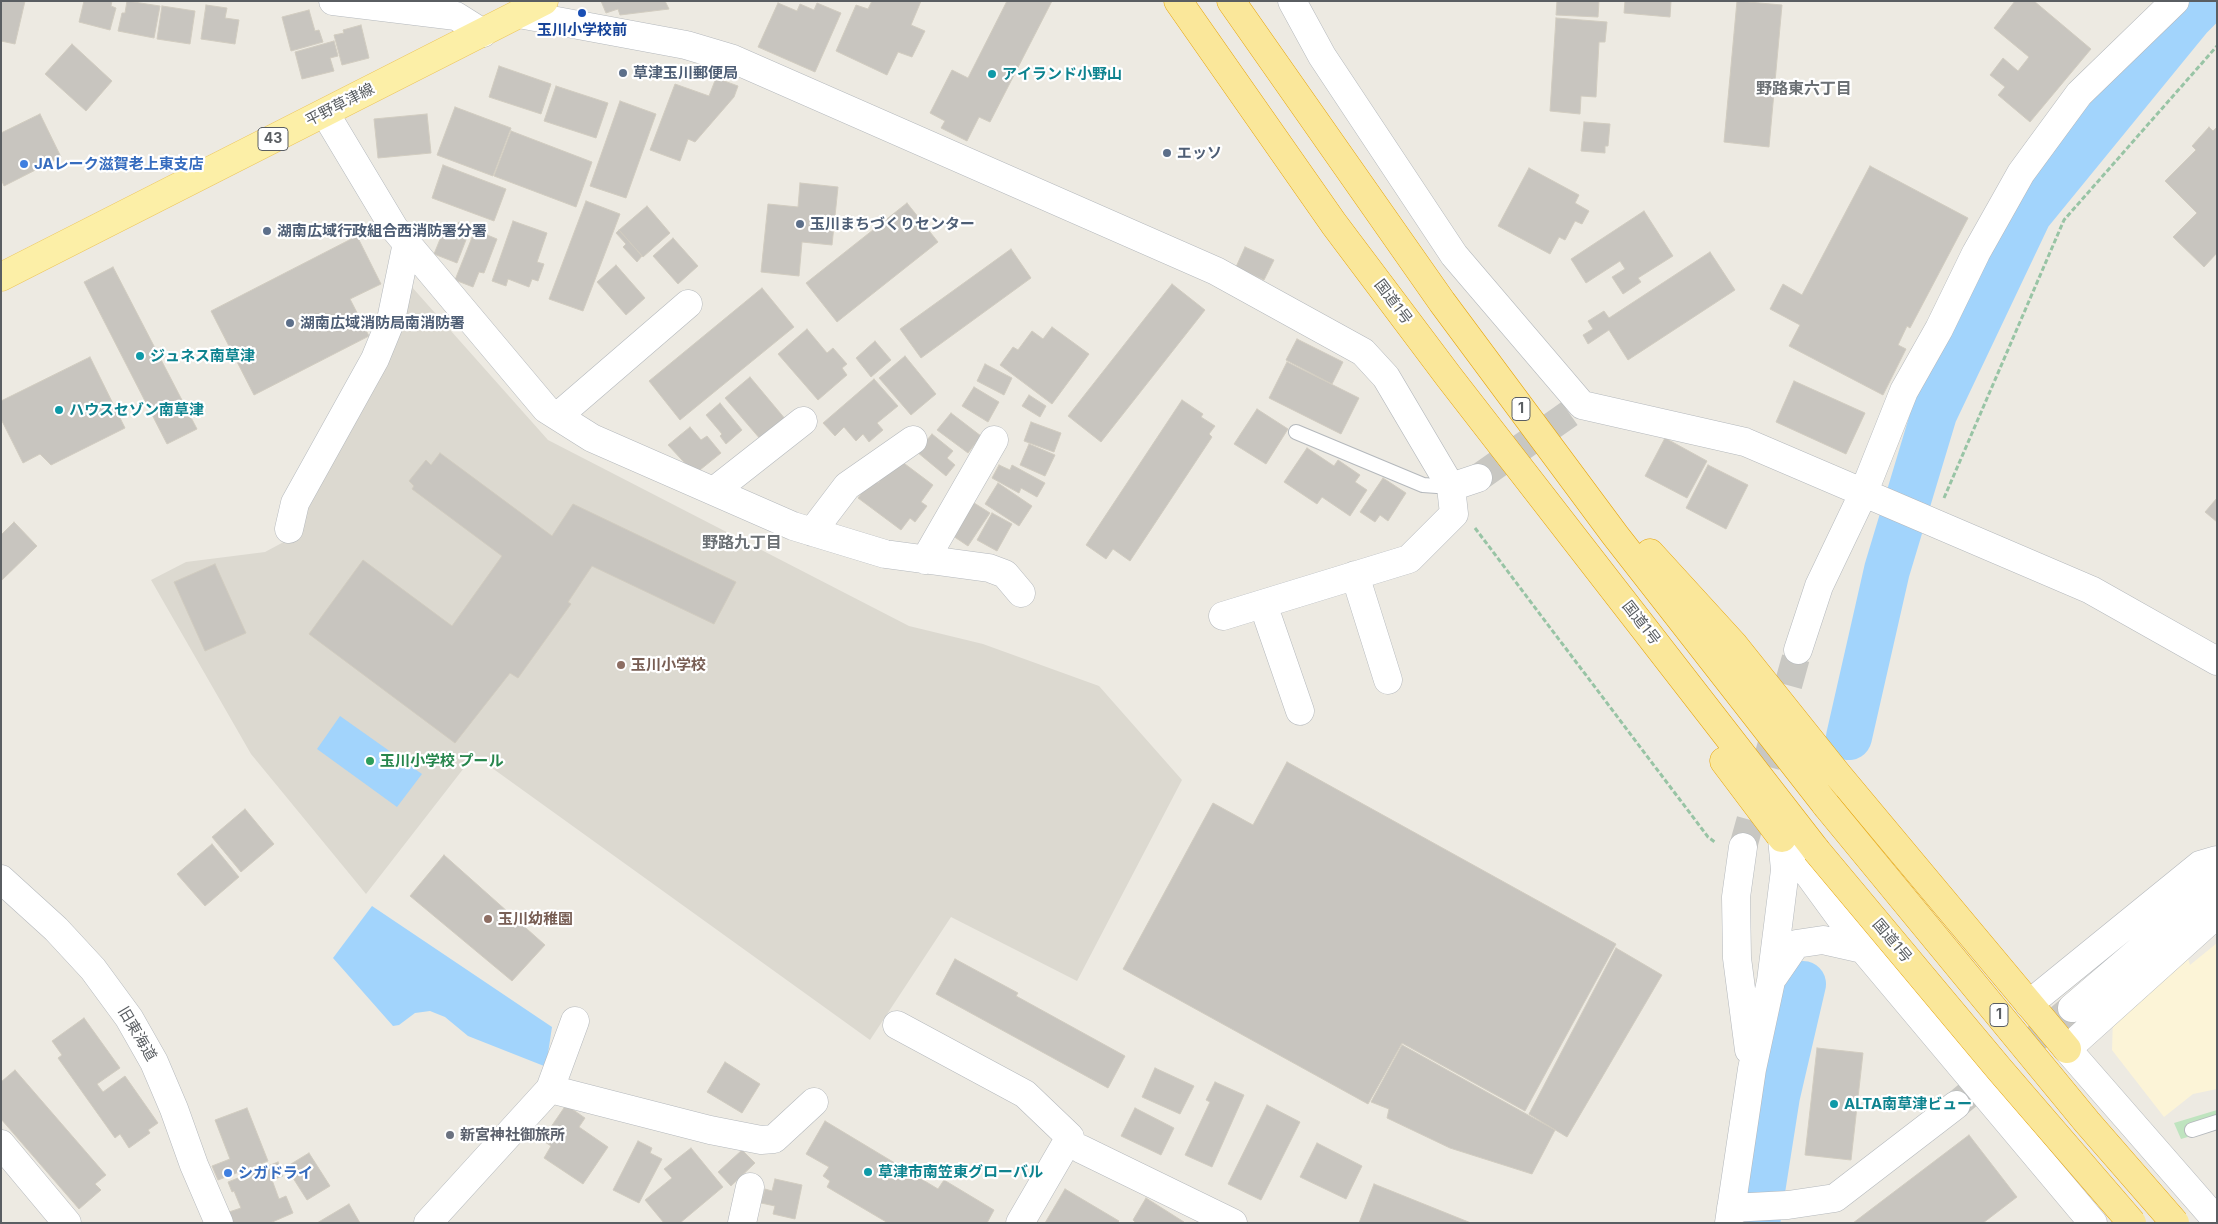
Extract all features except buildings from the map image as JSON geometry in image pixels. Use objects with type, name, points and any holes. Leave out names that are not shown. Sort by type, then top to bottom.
[{"type":"highway","name":"国道1号","points":[[1178,1],[1334,224],[1449,377],[1816,850],[1993,1063],[2132,1223]]},
{"type":"highway","name":"1","points":[[1231,1],[1422,275],[1615,535],[1826,806],[2087,1122],[2175,1223]]},
{"type":"highway","points":[[1615,535],[1637,539],[1734,645],[1838,775],[2067,1048]]},
{"type":"highway","points":[[1590,557],[1597,594],[1782,838]]},
{"type":"main road","name":"平野草津線","points":[[1,277],[544,1]]},
{"type":"street","points":[[334,1],[456,16],[483,33]]},
{"type":"street","points":[[1292,1],[1322,56],[1454,255],[1578,408],[1745,442],[2091,590],[2217,662]]},
{"type":"street","points":[[1798,650],[1819,586],[1898,509],[1904,391],[1940,329],[1976,253],[2021,173],[2079,94],[2175,1]]},
{"type":"street","points":[[519,14],[686,45],[733,59],[1216,271],[1363,352],[1386,377],[1452,500]]},
{"type":"street","points":[[325,112],[394,228],[546,409],[592,438],[793,526],[885,554],[989,568],[1005,574],[1021,593]]},
{"type":"street","points":[[289,529],[295,503],[375,359],[391,320],[407,244]]},
{"type":"street","points":[[1422,275],[1454,255]]},
{"type":"street","points":[[558,416],[688,304]]},
{"type":"street","points":[[714,491],[803,421]]},
{"type":"street","points":[[812,532],[847,486],[913,440]]},
{"type":"street","points":[[925,560],[994,440]]},
{"type":"street","points":[[1224,616],[1410,559],[1452,500],[1478,478]]},
{"type":"street","points":[[1355,576],[1388,680]]},
{"type":"street","points":[[1263,604],[1300,712]]},
{"type":"street","points":[[1782,838],[1863,949],[2093,1223]]},
{"type":"street","points":[[1782,838],[1785,870],[1771,981],[1752,1069],[1730,1216],[1835,1198],[1956,1105]]},
{"type":"street","points":[[1742,854],[1736,897],[1737,958],[1752,1069]]},
{"type":"street","points":[[2029,1004],[2200,866],[2217,860]]},
{"type":"street","name":"旧東海道","points":[[1,880],[56,929],[93,969],[129,1018],[154,1062],[174,1109],[194,1166],[219,1223]]},
{"type":"street","points":[[2072,1008],[2217,884]]},
{"type":"street","points":[[2217,914],[2067,1048],[2217,1221]]},
{"type":"street","points":[[1771,981],[1796,944],[1823,940],[1863,949]]},
{"type":"street","points":[[428,1223],[550,1089],[575,1021]]},
{"type":"street","points":[[897,1025],[1025,1094],[1070,1137],[1020,1223]]},
{"type":"street","points":[[550,1089],[710,1130],[761,1140],[774,1139],[814,1102]]},
{"type":"street","points":[[1,1144],[67,1223]]},
{"type":"street","points":[[1081,1149],[1215,1219]]},
{"type":"street","points":[[742,1223],[750,1187]]},
{"type":"lane","points":[[1296,432],[1423,485],[1452,500]]},
{"type":"lane","points":[[2192,1130],[2217,1122]]},
{"type":"path","points":[[1898,509],[2064,220],[2217,46]]},
{"type":"path","points":[[1452,500],[1470,521],[1708,837],[1742,854]]},
{"type":"shaded area","name":"玉川小学校","points":[[411,286],[548,440],[909,626],[983,644],[1099,686],[1182,780],[1077,981],[951,917],[870,1040],[474,755],[366,894],[251,754],[151,580],[186,562],[265,552],[293,537]]},
{"type":"shaded area","points":[[2217,943],[2217,1089],[2193,1094],[2164,1117],[2112,1050],[2113,1018],[2187,955],[2190,965]]},
{"type":"green space","points":[[2217,1110],[2217,1128],[2181,1139],[2174,1123]]},
{"type":"water","name":"玉川小学校 プール","points":[[340,716],[422,774],[397,807],[317,749]]},
{"type":"water","points":[[372,906],[552,1027],[547,1060],[544,1066],[468,1036],[445,1017],[430,1011],[415,1013],[399,1025],[393,1026],[333,958]]},
{"type":"waterway","points":[[1849,737],[1887,570],[1934,414],[2029,214],[2190,17],[2206,1]]},
{"type":"waterway","points":[[1757,1223],[1777,1096],[1803,984]]},
{"type":"tunnel","points":[[1478,478],[1573,411]]},
{"type":"tunnel","points":[[1743,847],[1798,650]]},
{"type":"tunnel","points":[[1956,1105],[2072,1008]]},
{"type":"place","name":"玉川小学校前","points":[[582,13]]},
{"type":"place","name":"草津玉川郵便局","points":[[623,73]]},
{"type":"place","name":"アイランド小野山","points":[[992,74]]},
{"type":"place","name":"エッソ","points":[[1167,153]]},
{"type":"place","name":"JAレーク滋賀老上東支店","points":[[24,164]]},
{"type":"place","name":"玉川まちづくりセンター","points":[[800,224]]},
{"type":"place","name":"湖南広域行政組合西消防署分署","points":[[267,231]]},
{"type":"place","name":"湖南広域消防局南消防署","points":[[290,323]]},
{"type":"place","name":"ジュネス南草津","points":[[140,356]]},
{"type":"place","name":"ハウスセゾン南草津","points":[[59,410]]},
{"type":"place","name":"玉川小学校","points":[[621,665]]},
{"type":"place","name":"玉川小学校 プール","points":[[370,761]]},
{"type":"place","name":"玉川幼稚園","points":[[488,919]]},
{"type":"place","name":"ALTA南草津ビュー","points":[[1834,1104]]},
{"type":"place","name":"新宮神社御旅所","points":[[450,1135]]},
{"type":"place","name":"草津市南笠東グローバル","points":[[868,1172]]},
{"type":"place","name":"シガドライ","points":[[228,1173]]},
{"type":"district","name":"野路東六丁目","points":[[1804,89]]},
{"type":"district","name":"野路九丁目","points":[[742,543]]}]
